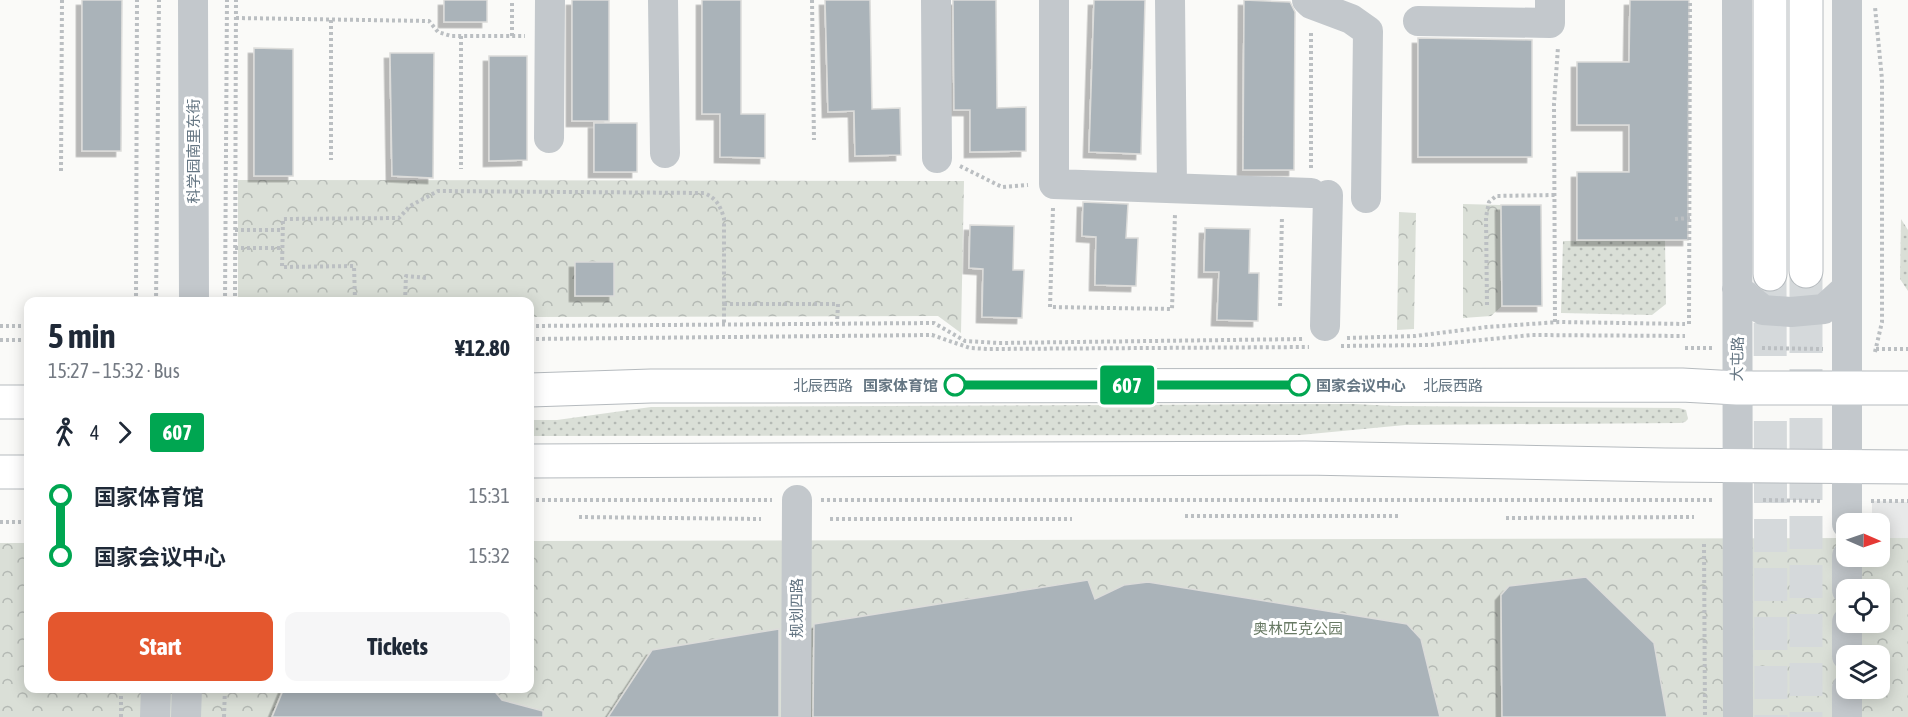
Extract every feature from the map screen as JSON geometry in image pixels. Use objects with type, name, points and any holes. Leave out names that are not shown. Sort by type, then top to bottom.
[{"type":"main road","points":[[1770,0],[1770,274]]},
{"type":"main road","points":[[1806,0],[1806,272]]},
{"type":"main road","name":"北辰西路","points":[[534,390],[651,386],[943,385],[1683,385],[1737,388],[1908,388]]},
{"type":"main road","points":[[0,402],[24,402]]},
{"type":"main road","points":[[534,461],[1305,458],[1908,467]]},
{"type":"main road","points":[[0,472],[24,472]]},
{"type":"street","points":[[177,0],[178,297]]},
{"type":"street","name":"科学园南里东街","points":[[193,0],[194,297]]},
{"type":"street","points":[[208,0],[208,297]]},
{"type":"street","points":[[549,138],[550,0]]},
{"type":"street","points":[[663,0],[665,153]]},
{"type":"street","points":[[936,0],[937,158]]},
{"type":"street","points":[[1054,0],[1054,184],[1320,194],[1327,340]]},
{"type":"street","points":[[1170,0],[1174,187]]},
{"type":"street","points":[[1416,8],[1550,23],[1550,0]]},
{"type":"street","name":"大屯路","points":[[1737,0],[1738,465],[1749,500],[1738,717]]},
{"type":"street","points":[[1847,0],[1847,288],[1862,350],[1859,467],[1861,512]]},
{"type":"street","points":[[1309,2],[1351,19],[1368,31],[1366,198]]},
{"type":"street","points":[[1737,289],[1763,310],[1791,312],[1824,309],[1847,288]]},
{"type":"street","name":"规划四路","points":[[796,717],[797,500]]},
{"type":"street","points":[[155,717],[156,693]]},
{"type":"street","points":[[186,717],[187,693]]},
{"type":"street","points":[[1847,699],[1847,717]]},
{"type":"path","points":[[61,171],[62,0]]},
{"type":"path","points":[[136,297],[137,0]]},
{"type":"path","points":[[156,297],[159,0]]},
{"type":"path","points":[[225,297],[227,0]]},
{"type":"path","points":[[235,297],[236,0]]},
{"type":"path","points":[[512,0],[512,36]]},
{"type":"path","points":[[812,0],[814,140]]},
{"type":"path","points":[[1689,324],[1690,0]]},
{"type":"path","points":[[1860,387],[1862,350],[1882,322],[1881,79],[1875,0]]},
{"type":"path","points":[[1309,2],[1320,194]]},
{"type":"path","points":[[236,18],[429,21],[438,32],[451,36],[550,37]]},
{"type":"path","points":[[331,20],[331,160]]},
{"type":"path","points":[[461,36],[462,169]]},
{"type":"path","points":[[1555,322],[1554,104],[1558,40]]},
{"type":"path","points":[[937,158],[952,162],[1002,186],[1054,184],[1050,307],[1172,309],[1174,187]]},
{"type":"path","points":[[355,297],[354,266],[282,267],[283,219],[399,219],[410,206],[438,191],[704,193],[713,197],[720,206],[724,218],[724,325]]},
{"type":"path","points":[[1280,306],[1282,192]]},
{"type":"path","points":[[1486,305],[1486,217],[1489,202],[1496,196],[1555,195]]},
{"type":"path","points":[[1675,219],[1690,218]]},
{"type":"path","points":[[235,230],[282,230]]},
{"type":"path","points":[[235,248],[282,248]]},
{"type":"path","points":[[405,297],[406,276],[427,278]]},
{"type":"path","points":[[724,304],[838,304],[837,324]]},
{"type":"path","points":[[534,326],[934,323],[946,331]]},
{"type":"path","points":[[0,326],[24,326]]},
{"type":"path","points":[[534,339],[932,335],[970,348],[989,349],[1327,340],[1430,345],[1533,335],[1685,336]]},
{"type":"path","points":[[0,340],[24,340]]},
{"type":"path","points":[[1684,348],[1908,349]]},
{"type":"path","points":[[1859,467],[1872,501]]},
{"type":"path","points":[[534,500],[1826,501]]},
{"type":"path","points":[[1861,512],[1872,501]]},
{"type":"path","points":[[1861,512],[1872,501],[1908,501]]},
{"type":"path","points":[[1185,516],[1399,516]]},
{"type":"path","points":[[579,517],[761,519]]},
{"type":"path","points":[[1506,518],[1694,517]]},
{"type":"path","points":[[830,519],[1072,519]]},
{"type":"path","points":[[0,522],[24,522]]},
{"type":"path","points":[[1704,544],[1705,717]]},
{"type":"path","points":[[121,717],[122,693]]},
{"type":"path","points":[[224,717],[225,693]]},
{"type":"shaded area","points":[[1872,501],[1908,502],[1908,717],[1890,698],[1890,645],[1880,645],[1880,633],[1890,633],[1890,579],[1880,579],[1880,567],[1890,567],[1890,513],[1872,513]]},
{"type":"green space","points":[[238,180],[964,181],[961,333],[938,316],[534,317],[534,297],[238,297]]},
{"type":"green space","points":[[1463,204],[1501,205],[1502,306],[1491,316],[1463,318]]},
{"type":"green space","points":[[1399,212],[1416,213],[1414,329],[1397,330]]},
{"type":"green space","points":[[1901,219],[1908,230],[1908,291],[1900,279]]},
{"type":"green space","points":[[1665,240],[1666,304],[1652,315],[1561,313],[1563,241]]},
{"type":"green space","points":[[1354,404],[1679,408],[1686,410],[1688,419],[1680,423],[1405,425],[1300,435],[534,436],[534,420],[557,420],[651,407]]},
{"type":"green space","name":"奥林匹克公园","points":[[1836,538],[1836,567],[1890,567],[1890,538],[1908,538],[1908,717],[0,717],[0,543],[24,543],[24,693],[534,693],[534,541]]},
{"type":"building","points":[[82,0],[122,0],[121,151],[82,151]]},
{"type":"building","points":[[444,0],[487,0],[487,22],[444,22]]},
{"type":"building","points":[[572,0],[609,0],[609,121],[572,121]]},
{"type":"building","points":[[702,0],[741,0],[741,114],[765,114],[765,158],[720,157],[720,114],[702,114]]},
{"type":"building","points":[[825,0],[870,0],[872,109],[900,108],[901,155],[855,156],[854,111],[828,112]]},
{"type":"building","points":[[953,0],[996,0],[997,108],[1026,107],[1026,151],[970,152],[970,110],[954,110]]},
{"type":"building","points":[[1094,0],[1145,0],[1141,154],[1089,152]]},
{"type":"building","points":[[1244,0],[1290,2],[1295,12],[1294,170],[1243,170]]},
{"type":"building","points":[[1630,0],[1689,0],[1688,240],[1577,240],[1577,172],[1629,172],[1629,125],[1577,125],[1577,62],[1629,62]]},
{"type":"building","points":[[1418,38],[1532,40],[1532,157],[1418,157]]},
{"type":"building","points":[[254,48],[293,49],[293,176],[254,176]]},
{"type":"building","points":[[390,53],[434,53],[433,178],[392,176]]},
{"type":"building","points":[[489,56],[527,56],[527,160],[489,161]]},
{"type":"building","points":[[594,123],[637,123],[637,172],[594,172]]},
{"type":"building","points":[[1083,202],[1128,204],[1126,238],[1138,238],[1136,286],[1095,285],[1096,237],[1082,236]]},
{"type":"building","points":[[1501,205],[1541,205],[1542,306],[1502,306]]},
{"type":"building","points":[[970,225],[1014,226],[1013,270],[1024,270],[1022,318],[982,317],[983,269],[969,268]]},
{"type":"building","points":[[1205,228],[1250,229],[1249,273],[1259,273],[1258,321],[1217,320],[1219,272],[1204,272]]},
{"type":"building","points":[[575,262],[614,262],[614,296],[575,296]]},
{"type":"building","points":[[1586,577],[1654,643],[1667,717],[1502,717],[1501,595],[1509,586]]},
{"type":"building","points":[[1088,580],[1095,599],[1124,585],[1148,582],[1407,624],[1421,639],[1440,717],[813,717],[814,624]]},
{"type":"building","points":[[779,629],[779,717],[608,717],[652,650]]},
{"type":"building","points":[[282,693],[496,693],[502,700],[543,711],[543,717],[272,717]]},
{"type":"tunnel","points":[[1806,271],[1806,717]]},
{"type":"tunnel","points":[[1770,274],[1771,717]]},
{"type":"bus line","name":"607","points":[[955,385],[1299,385]]},
{"type":"place","name":"国家体育馆","points":[[955,385]]},
{"type":"place","name":"国家会议中心","points":[[1299,385]]}]
